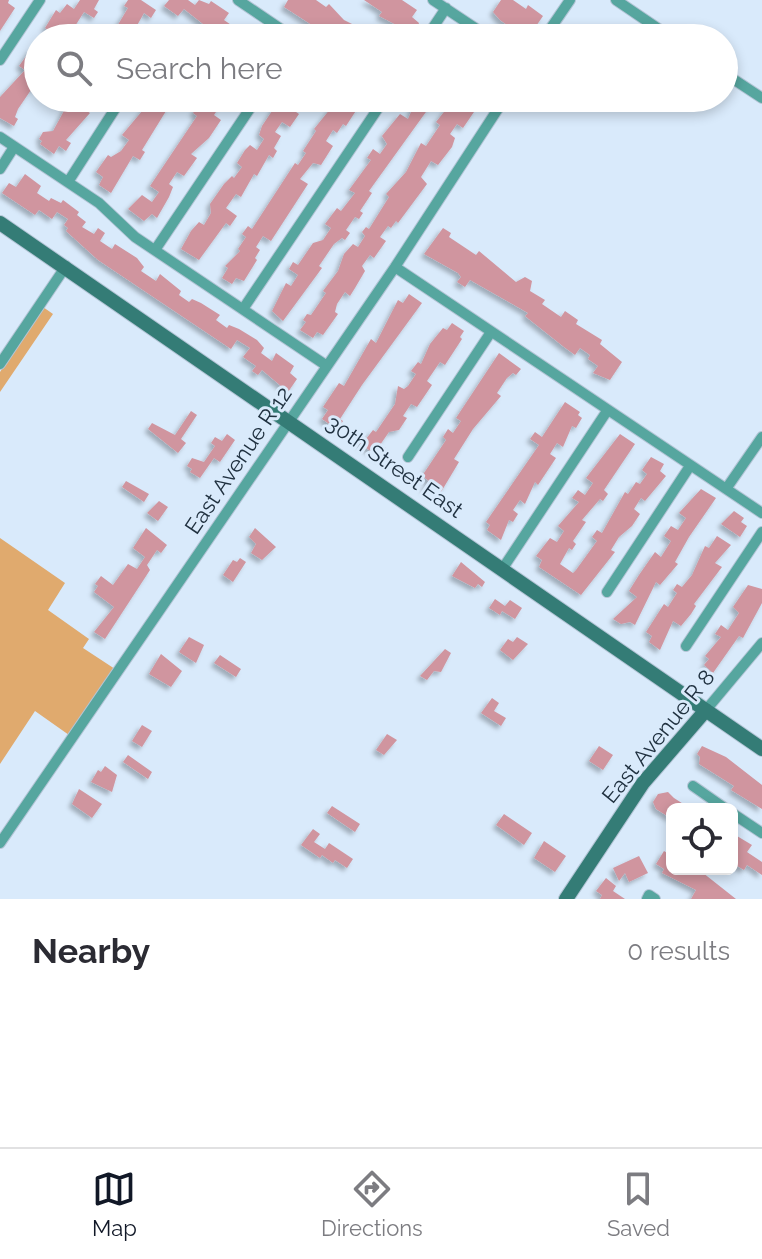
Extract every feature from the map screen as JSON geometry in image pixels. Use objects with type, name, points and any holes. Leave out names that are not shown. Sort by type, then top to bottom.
[{"type":"street","points":[[0,60],[40,0]]},
{"type":"street","points":[[238,0],[273,24]]},
{"type":"street","points":[[433,0],[469,24]]},
{"type":"street","points":[[554,24],[570,0]]},
{"type":"street","points":[[616,0],[651,24]]},
{"type":"street","points":[[435,24],[446,8]]},
{"type":"street","points":[[738,82],[762,98]]},
{"type":"street","points":[[68,182],[113,112]]},
{"type":"street","points":[[155,250],[248,112]]},
{"type":"street","points":[[243,309],[376,112]]},
{"type":"street","name":"East Avenue R 12","points":[[0,843],[395,267],[496,112]]},
{"type":"street","points":[[0,137],[68,182],[155,250],[327,366]]},
{"type":"street","points":[[0,169],[14,147]]},
{"type":"street","name":"30th Street East","points":[[0,223],[762,749]]},
{"type":"street","points":[[0,364],[66,266]]},
{"type":"street","points":[[395,267],[762,513]]},
{"type":"street","points":[[408,457],[491,332]]},
{"type":"street","points":[[503,568],[607,411]]},
{"type":"street","points":[[726,489],[762,437]]},
{"type":"street","points":[[607,592],[690,466]]},
{"type":"street","points":[[686,646],[762,532]]},
{"type":"street","name":"East Avenue R 8","points":[[566,899],[643,783],[762,643]]},
{"type":"street","points":[[693,786],[717,803]]},
{"type":"street","points":[[738,817],[762,833]]},
{"type":"shaded area","points":[[43,307],[53,314],[0,392],[0,372]]},
{"type":"shaded area","points":[[0,538],[65,583],[48,610],[89,639],[83,648],[115,669],[69,735],[35,711],[0,764]]},
{"type":"building","points":[[0,0],[9,0],[8,3],[15,8],[0,31]]},
{"type":"building","points":[[80,0],[99,0],[94,9],[98,12],[94,18],[84,12],[76,24],[47,24],[56,10],[60,13],[67,4],[74,9]]},
{"type":"building","points":[[128,0],[141,0],[156,10],[151,18],[144,13],[138,24],[118,24],[128,8],[124,6]]},
{"type":"building","points":[[169,0],[188,0],[195,5],[199,0],[209,4],[211,1],[229,13],[224,20],[230,24],[203,24],[184,9],[178,16],[164,6]]},
{"type":"building","points":[[288,0],[316,0],[326,7],[329,4],[352,24],[310,24],[284,7]]},
{"type":"building","points":[[364,0],[402,0],[417,10],[412,17],[419,23],[394,24],[379,16],[382,12]]},
{"type":"building","points":[[501,0],[513,0],[526,9],[528,5],[543,16],[538,24],[506,24],[493,12]]},
{"type":"building","points":[[24,71],[24,100],[18,109],[14,126],[0,118],[0,97]]},
{"type":"building","points":[[63,112],[90,113],[66,140],[71,143],[66,151],[59,146],[54,154],[40,144],[43,132],[53,131]]},
{"type":"building","points":[[141,112],[165,112],[142,150],[145,152],[140,160],[133,156],[111,193],[99,185],[103,177],[96,172],[108,155],[111,157],[121,151],[129,140],[122,135]]},
{"type":"building","points":[[216,112],[214,115],[221,120],[209,138],[191,154],[197,158],[184,176],[177,172],[169,184],[173,187],[157,218],[152,214],[144,221],[128,209],[142,195],[152,202],[159,192],[150,186],[197,116],[193,113]]},
{"type":"building","points":[[271,112],[299,114],[290,127],[282,122],[275,132],[281,136],[274,148],[277,151],[273,158],[269,155],[241,197],[236,194],[226,208],[237,216],[230,226],[226,223],[199,260],[181,249],[199,222],[204,225],[211,213],[210,204],[224,184],[232,176],[234,178],[242,167],[237,163],[245,150],[250,145],[257,150],[264,139],[259,135]]},
{"type":"building","points":[[328,112],[355,112],[346,126],[343,124],[337,133],[333,130],[326,141],[333,146],[321,165],[313,163],[300,179],[308,184],[271,241],[263,236],[256,247],[260,250],[255,258],[257,260],[244,281],[236,278],[232,284],[222,278],[228,268],[225,266],[240,251],[238,249],[246,237],[242,234],[248,226],[252,229],[295,163],[298,165],[306,153],[303,151],[316,131],[314,129]]},
{"type":"building","points":[[411,112],[426,112],[369,191],[372,193],[360,211],[363,213],[359,219],[355,217],[346,230],[350,233],[345,240],[342,238],[334,244],[319,266],[322,268],[283,321],[272,311],[286,283],[291,286],[298,275],[289,269],[293,262],[298,265],[313,243],[323,240],[331,228],[325,224],[337,208],[341,211],[355,193],[349,190],[371,160],[367,158],[373,149],[380,154],[387,144],[382,136],[400,114],[408,119]]},
{"type":"building","points":[[444,112],[474,112],[463,128],[457,124],[450,134],[455,138],[452,147],[438,165],[431,161],[421,177],[427,184],[398,223],[396,221],[391,228],[388,226],[380,237],[386,241],[374,258],[370,255],[362,266],[365,271],[350,296],[345,292],[337,304],[335,312],[338,314],[323,335],[317,332],[313,338],[300,330],[306,322],[303,320],[307,314],[311,315],[326,293],[323,291],[338,271],[344,254],[353,244],[358,247],[365,236],[362,232],[366,227],[369,229],[389,197],[386,194],[406,172],[421,143],[426,146],[440,125],[436,122]]},
{"type":"building","points":[[25,174],[41,186],[37,193],[49,201],[51,198],[61,203],[63,200],[79,212],[77,215],[86,222],[82,227],[94,234],[98,228],[105,233],[100,241],[112,249],[115,244],[137,258],[144,267],[141,271],[156,281],[160,274],[189,302],[192,299],[220,315],[216,320],[227,328],[229,325],[239,329],[257,340],[264,348],[261,353],[272,361],[276,353],[294,366],[290,373],[297,379],[288,392],[262,370],[258,375],[252,371],[256,366],[243,357],[250,348],[237,340],[231,349],[98,260],[66,231],[68,228],[64,225],[68,219],[57,212],[52,219],[39,210],[35,215],[2,193],[9,183],[16,187]]},
{"type":"building","points":[[443,228],[451,233],[449,237],[476,255],[479,251],[516,282],[525,277],[532,281],[530,291],[545,300],[542,304],[561,317],[565,311],[578,320],[576,324],[602,340],[600,344],[622,362],[610,380],[593,373],[598,366],[580,348],[575,355],[525,316],[528,313],[470,280],[465,287],[457,282],[461,277],[458,273],[424,254]]},
{"type":"building","points":[[409,294],[422,303],[362,385],[340,419],[343,421],[338,430],[322,419],[328,410],[323,407],[339,383],[344,386],[371,339],[376,343],[398,300],[403,303]]},
{"type":"building","points":[[452,323],[464,331],[460,337],[462,339],[445,365],[440,362],[427,381],[432,385],[417,407],[411,404],[399,430],[389,432],[380,445],[386,448],[380,458],[358,442],[362,436],[366,439],[373,430],[376,432],[395,404],[398,386],[404,389],[408,386],[416,374],[411,371],[418,362],[421,364],[430,344],[443,328],[447,330]]},
{"type":"building","points":[[499,353],[521,369],[507,378],[497,393],[501,396],[473,429],[454,459],[459,462],[441,492],[434,496],[424,489],[429,481],[422,476],[446,440],[443,437],[448,429],[453,433],[461,421],[456,418]]},
{"type":"building","points":[[565,402],[580,412],[578,415],[582,418],[576,428],[572,426],[563,447],[557,443],[550,454],[556,458],[538,485],[535,482],[525,504],[520,500],[513,510],[518,514],[513,522],[509,520],[501,540],[487,530],[490,525],[486,522],[539,445],[530,439],[535,432],[542,437]]},
{"type":"building","points":[[191,411],[197,415],[181,439],[186,443],[178,453],[148,429],[152,423],[175,435]]},
{"type":"building","points":[[227,434],[235,440],[220,462],[214,458],[200,478],[190,472],[192,469],[187,466],[192,458],[204,462],[215,446],[211,443],[215,437],[222,441]]},
{"type":"building","points":[[620,434],[635,444],[604,490],[608,494],[582,520],[586,522],[573,541],[576,544],[572,550],[569,548],[560,564],[573,573],[576,570],[597,541],[592,537],[597,530],[602,533],[625,492],[628,494],[636,482],[640,484],[647,474],[642,470],[651,457],[664,464],[660,471],[666,476],[645,501],[641,498],[634,509],[640,514],[619,537],[611,550],[615,552],[581,595],[539,567],[542,560],[536,556],[550,538],[557,542],[564,531],[558,526],[579,502],[572,498],[578,490],[585,495],[593,483],[586,478]]},
{"type":"building","points":[[126,481],[149,494],[144,502],[122,487]]},
{"type":"building","points":[[701,489],[716,498],[689,537],[675,562],[678,564],[660,585],[656,582],[635,625],[630,622],[621,624],[613,619],[637,597],[629,591],[655,552],[661,557],[671,541],[664,536],[671,526],[678,530],[686,518],[679,513]]},
{"type":"building","points":[[159,501],[168,507],[158,521],[147,513]]},
{"type":"building","points":[[734,511],[744,518],[741,522],[747,526],[740,537],[721,524]]},
{"type":"building","points":[[146,528],[167,545],[161,553],[157,550],[147,565],[150,570],[105,639],[94,632],[114,607],[94,592],[98,586],[95,584],[101,576],[113,585],[128,564],[137,569],[145,557],[133,548]]},
{"type":"building","points":[[255,528],[276,547],[262,560],[251,553],[256,544],[249,537]]},
{"type":"building","points":[[717,536],[731,545],[715,563],[722,567],[681,626],[673,621],[660,650],[649,642],[652,636],[646,632],[664,604],[668,607],[677,593],[673,590],[677,584],[682,587],[692,575],[705,546],[709,548]]},
{"type":"building","points":[[240,558],[246,562],[233,582],[223,575],[233,560],[237,562]]},
{"type":"building","points":[[461,562],[485,582],[482,587],[478,584],[475,588],[452,576]]},
{"type":"building","points":[[748,585],[762,589],[762,603],[743,638],[739,636],[713,673],[704,665],[709,659],[705,656],[721,637],[715,634],[721,625],[728,630],[739,613],[733,607]]},
{"type":"building","points":[[495,599],[505,606],[510,600],[522,608],[515,619],[502,611],[500,615],[489,608]]},
{"type":"building","points":[[189,637],[204,645],[196,663],[179,652]]},
{"type":"building","points":[[517,637],[528,644],[513,660],[500,650],[508,639],[513,642]]},
{"type":"building","points":[[445,649],[451,653],[441,672],[434,671],[427,680],[420,676]]},
{"type":"building","points":[[161,654],[182,671],[171,687],[149,674]]},
{"type":"building","points":[[220,655],[241,669],[236,677],[214,663]]},
{"type":"building","points":[[492,698],[499,703],[494,711],[506,718],[501,726],[481,713]]},
{"type":"building","points":[[142,725],[152,731],[142,747],[132,741]]},
{"type":"building","points":[[387,734],[397,740],[384,755],[376,750]]},
{"type":"building","points":[[599,746],[613,755],[603,770],[589,761]]},
{"type":"building","points":[[702,746],[726,757],[762,785],[762,809],[731,790],[734,786],[699,764],[697,754]]},
{"type":"building","points":[[128,755],[152,772],[148,779],[123,762]]},
{"type":"building","points":[[105,766],[117,775],[112,792],[91,782],[98,770],[101,772]]},
{"type":"building","points":[[79,789],[102,804],[92,818],[72,804]]},
{"type":"building","points":[[668,792],[682,803],[666,803],[666,815],[656,809],[653,802],[658,794]]},
{"type":"building","points":[[332,806],[360,824],[355,832],[327,813]]},
{"type":"building","points":[[504,814],[532,833],[524,845],[496,825]]},
{"type":"building","points":[[313,829],[320,834],[314,842],[325,849],[329,843],[353,859],[347,868],[322,855],[320,858],[301,845]]},
{"type":"building","points":[[738,837],[752,845],[747,852],[762,862],[762,875],[747,865],[744,870],[738,866]]},
{"type":"building","points":[[544,841],[566,856],[555,872],[534,858]]},
{"type":"building","points":[[666,852],[666,875],[662,873],[664,869],[656,864]]},
{"type":"building","points":[[639,856],[648,873],[629,882],[625,873],[619,881],[613,868]]},
{"type":"building","points":[[666,875],[706,875],[736,899],[691,899],[696,890]]},
{"type":"building","points":[[606,878],[616,886],[613,891],[625,899],[600,899],[602,895],[596,891]]}]
